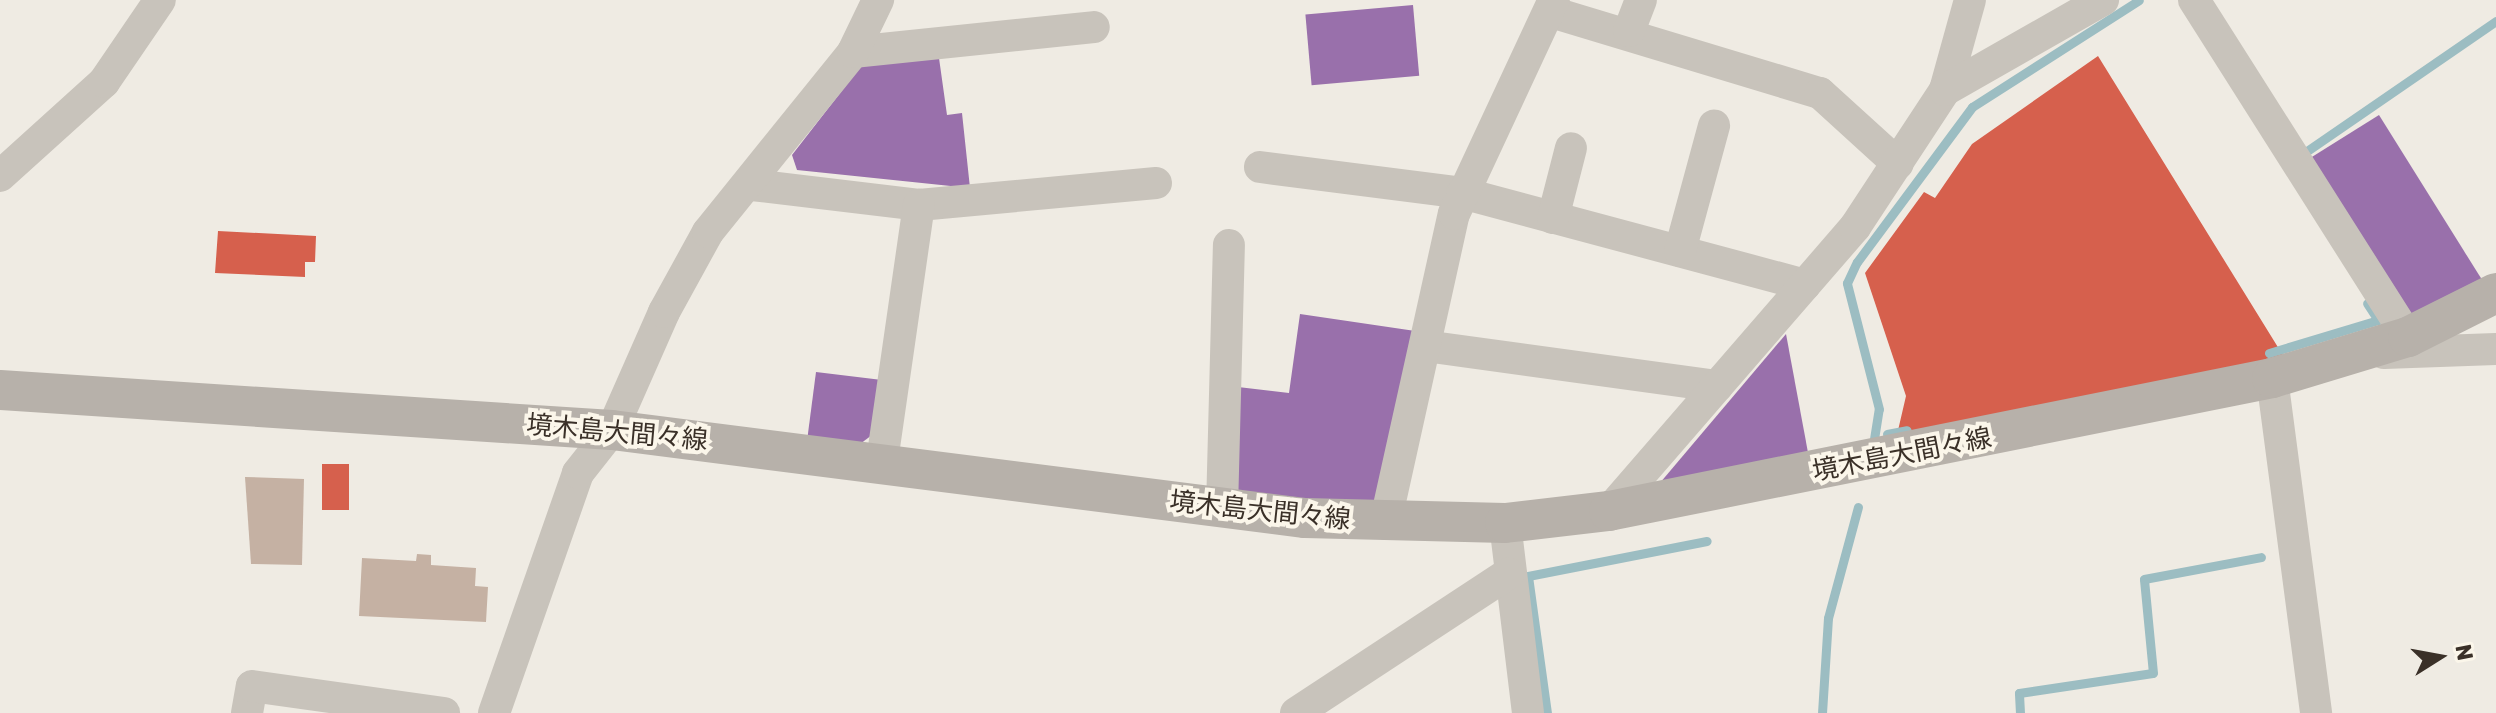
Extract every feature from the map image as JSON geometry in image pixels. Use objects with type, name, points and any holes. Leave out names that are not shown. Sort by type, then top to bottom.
[{"type":"main road","name":"境木島大間々線","points":[[0,390],[612,430],[882,461],[1222,509],[1385,524],[1505,523],[1609,511],[2272,378],[2408,337],[2496,293]]},
{"type":"street","points":[[0,176],[104,82],[160,0]]},
{"type":"street","points":[[494,713],[578,473],[612,430],[708,232],[752,185],[853,52],[878,0]]},
{"type":"street","points":[[1629,31],[1641,0]]},
{"type":"street","points":[[1609,511],[1805,285],[1898,164],[1945,90],[1970,0]]},
{"type":"street","points":[[1945,90],[2103,0]]},
{"type":"street","points":[[2194,0],[2408,337]]},
{"type":"street","points":[[1385,524],[1462,193],[1552,6],[1820,93],[1898,164]]},
{"type":"street","points":[[853,52],[1094,27]]},
{"type":"street","points":[[1680,251],[1714,126]]},
{"type":"street","points":[[1553,218],[1571,148]]},
{"type":"street","points":[[1260,167],[1462,193],[1805,285]]},
{"type":"street","points":[[752,185],[919,205],[1156,183]]},
{"type":"street","points":[[882,461],[919,205]]},
{"type":"street","points":[[1222,509],[1229,245]]},
{"type":"street","points":[[1425,346],[1717,386]]},
{"type":"street","points":[[2351,356],[2496,349]]},
{"type":"street","points":[[2272,378],[2316,713]]},
{"type":"street","points":[[1505,523],[1508,574],[1528,713]]},
{"type":"street","points":[[1296,713],[1508,574]]},
{"type":"street","points":[[247,713],[252,686],[444,713]]},
{"type":"building: 商業","points":[[2098,56],[2284,357],[1896,439],[1906,396],[1865,273],[1924,192],[1935,198],[1972,144]]},
{"type":"building: 商業","points":[[218,231],[316,236],[315,262],[305,262],[305,277],[215,273]]},
{"type":"building: 商業","points":[[322,464],[349,464],[349,510],[322,510]]},
{"type":"building: 業務","points":[[1413,5],[1419,76],[1312,85],[1305,14]]},
{"type":"building: 業務","points":[[939,58],[947,115],[962,113],[970,188],[797,170],[792,155],[861,66]]},
{"type":"building: 業務","points":[[2379,115],[2482,280],[2413,324],[2309,158]]},
{"type":"building: 業務","points":[[1300,314],[1422,332],[1379,510],[1238,497],[1238,387],[1289,393]]},
{"type":"building: 業務","points":[[1786,334],[1809,458],[1654,490]]},
{"type":"building: 業務","points":[[816,372],[882,380],[876,432],[856,447],[807,441]]},
{"type":"building: その他","points":[[245,477],[304,479],[302,565],[251,564]]},
{"type":"building: その他","points":[[417,554],[431,555],[431,565],[476,568],[475,586],[488,587],[486,622],[359,616],[362,558],[416,561]]},
{"type":"waterway","points":[[1874,439],[1879,409],[1847,283],[1857,262],[1972,107],[2139,0]]},
{"type":"waterway","points":[[2304,153],[2496,21]]},
{"type":"waterway","points":[[2269,353],[2378,320],[2367,303]]},
{"type":"waterway","points":[[1887,434],[1907,430]]},
{"type":"waterway","points":[[1822,713],[1828,618],[1858,507]]},
{"type":"waterway","points":[[1547,713],[1528,576],[1707,541]]},
{"type":"waterway","points":[[2020,713],[2019,693],[2153,673],[2144,579],[2261,557]]}]
